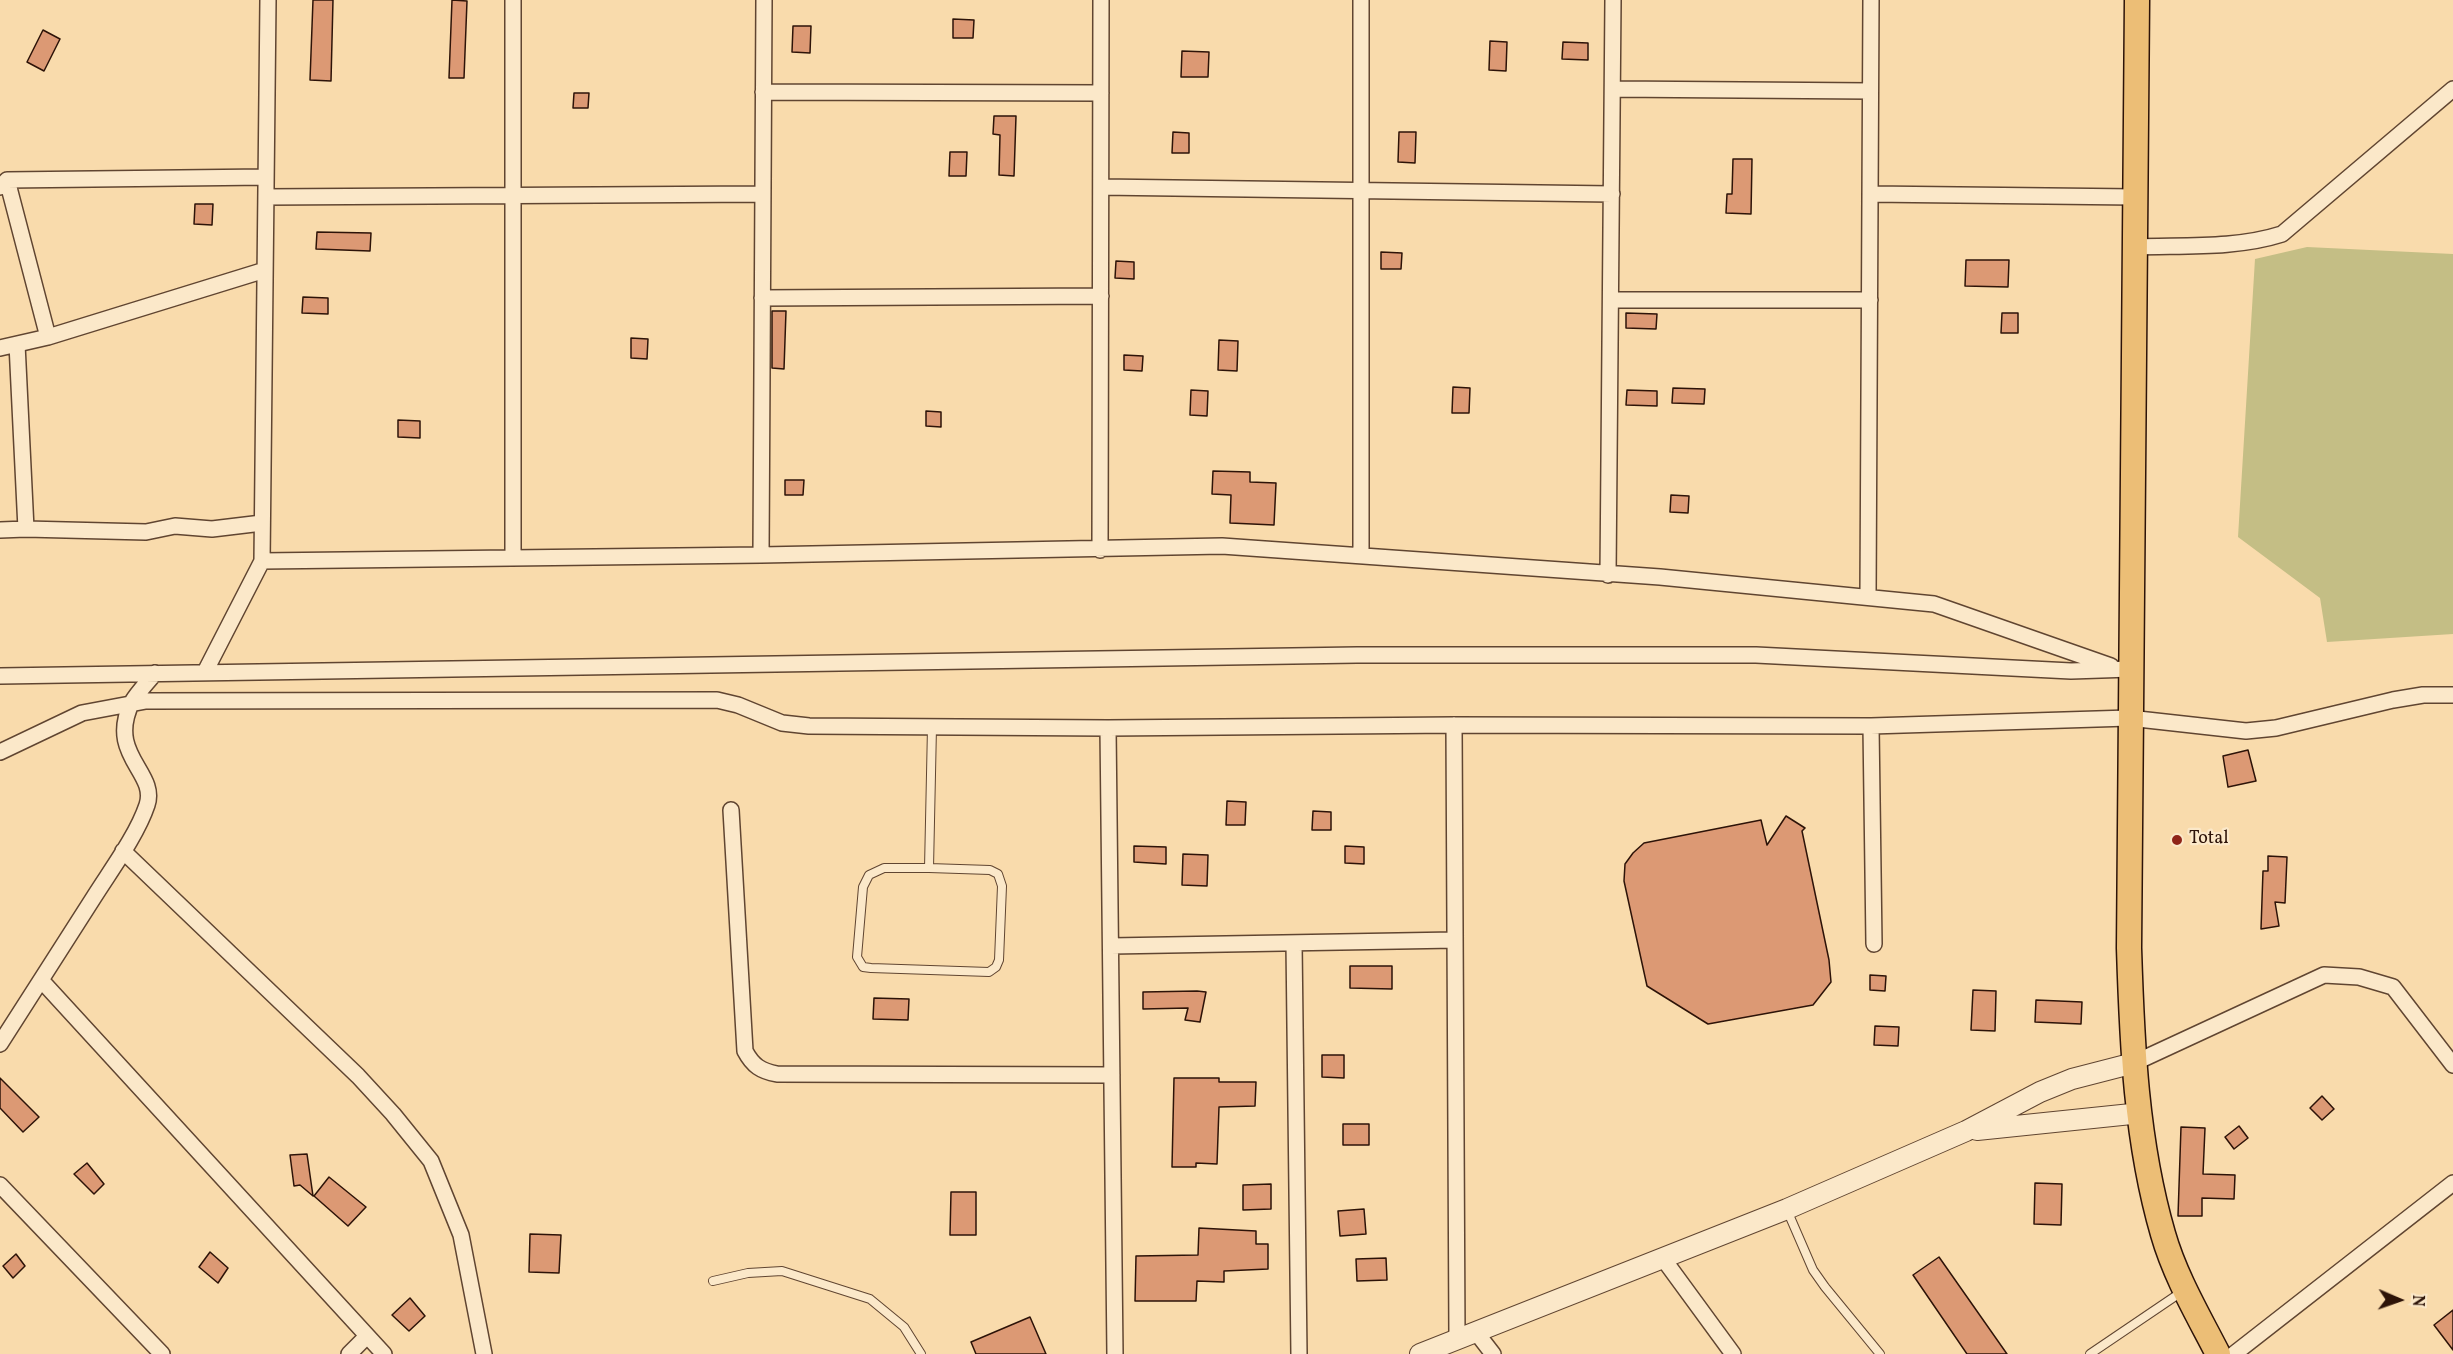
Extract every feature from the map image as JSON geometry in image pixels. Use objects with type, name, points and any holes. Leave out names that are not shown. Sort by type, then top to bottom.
[{"type":"main road","points":[[2137,0],[2126,670],[2129,718],[2128,948],[2134,1063],[2144,1142],[2163,1235],[2185,1290],[2218,1354]]},
{"type":"street","points":[[205,672],[262,561],[268,0]]},
{"type":"street","points":[[513,0],[513,558]]},
{"type":"street","points":[[761,555],[764,0]]},
{"type":"street","points":[[1100,550],[1101,0]]},
{"type":"street","points":[[1361,0],[1361,556]]},
{"type":"street","points":[[1608,574],[1613,0]]},
{"type":"street","points":[[1868,597],[1871,0]]},
{"type":"street","points":[[1613,89],[1870,91]]},
{"type":"street","points":[[2134,247],[2235,244],[2264,240],[2282,234],[2453,89]]},
{"type":"street","points":[[764,92],[1101,93]]},
{"type":"street","points":[[48,337],[4,183],[266,177]]},
{"type":"street","points":[[1101,187],[1612,194]]},
{"type":"street","points":[[266,197],[763,194]]},
{"type":"street","points":[[1870,194],[2135,197]]},
{"type":"street","points":[[0,348],[48,337],[265,270]]},
{"type":"street","points":[[762,298],[1101,296]]},
{"type":"street","points":[[1611,300],[1870,300]]},
{"type":"street","points":[[16,344],[26,529]]},
{"type":"street","points":[[0,530],[146,532],[175,526],[212,529],[262,523]]},
{"type":"street","points":[[262,561],[1100,550],[1222,546],[1660,577],[1934,604],[2126,670]]},
{"type":"street","points":[[0,676],[1357,655],[1756,655],[2071,671],[2126,670]]},
{"type":"street","points":[[0,1044],[123,851],[147,805],[148,794],[145,781],[126,749],[123,735],[132,702],[155,673]]},
{"type":"street","points":[[0,752],[82,713],[132,702],[699,699],[738,705],[783,723],[809,726],[1108,728],[1454,725],[1871,726],[2129,718],[2236,730],[2260,730],[2307,722],[2393,700],[2423,695],[2453,695]]},
{"type":"street","points":[[1454,725],[1455,940],[1466,1335]]},
{"type":"street","points":[[1871,726],[1874,944]]},
{"type":"street","points":[[1108,728],[1115,1354]]},
{"type":"street","points":[[731,810],[746,1051],[752,1063],[763,1071],[777,1074],[1112,1075]]},
{"type":"street","points":[[123,851],[358,1076],[431,1161],[461,1235],[484,1354]]},
{"type":"street","points":[[1111,946],[1455,940]]},
{"type":"street","points":[[1294,943],[1299,1354]]},
{"type":"street","points":[[1420,1354],[1787,1209],[1966,1131],[2040,1092],[2072,1079],[2134,1063],[2324,975],[2359,977],[2393,987],[2453,1065]]},
{"type":"street","points":[[41,980],[384,1354]]},
{"type":"street","points":[[1966,1131],[2141,1113]]},
{"type":"street","points":[[2234,1354],[2453,1183]]},
{"type":"street","points":[[0,1185],[162,1354]]},
{"type":"street","points":[[1662,1257],[1733,1354]]},
{"type":"street","points":[[1466,1335],[1492,1354]]},
{"type":"street","points":[[349,1354],[367,1336]]},
{"type":"lane","points":[[928,868],[932,727]]},
{"type":"lane","points":[[884,868],[928,868],[990,870],[998,874],[1002,886],[999,960],[996,967],[989,972],[871,968],[863,967],[860,963],[858,957],[862,887],[869,874],[884,868]]},
{"type":"lane","points":[[1787,1209],[1824,1287],[1880,1354]]},
{"type":"lane","points":[[714,1281],[748,1272],[782,1271],[870,1299],[904,1327],[921,1354]]},
{"type":"lane","points":[[2090,1354],[2185,1290]]},
{"type":"shaded area","points":[[2307,247],[2453,254],[2453,634],[2327,642],[2320,598],[2238,537],[2255,259]]},
{"type":"building","points":[[313,0],[333,0],[331,81],[310,80]]},
{"type":"building","points":[[452,0],[467,1],[464,78],[449,78]]},
{"type":"building","points":[[953,19],[974,20],[973,38],[953,38]]},
{"type":"building","points":[[793,26],[811,26],[810,53],[792,52]]},
{"type":"building","points":[[43,30],[60,39],[44,71],[27,62]]},
{"type":"building","points":[[1490,41],[1507,42],[1506,71],[1489,70]]},
{"type":"building","points":[[1563,42],[1588,43],[1588,60],[1562,59]]},
{"type":"building","points":[[1182,51],[1209,52],[1208,77],[1181,77]]},
{"type":"building","points":[[574,93],[589,93],[588,108],[573,108]]},
{"type":"building","points":[[994,116],[1016,116],[1014,176],[999,175],[1000,135],[993,134]]},
{"type":"building","points":[[1173,132],[1189,133],[1189,153],[1172,153]]},
{"type":"building","points":[[1399,132],[1416,132],[1415,163],[1398,162]]},
{"type":"building","points":[[950,152],[967,152],[966,176],[949,176]]},
{"type":"building","points":[[1733,159],[1752,159],[1751,214],[1726,213],[1727,194],[1732,194]]},
{"type":"building","points":[[195,204],[213,204],[212,225],[194,224]]},
{"type":"building","points":[[317,232],[371,233],[370,251],[316,249]]},
{"type":"building","points":[[1381,252],[1402,253],[1401,269],[1381,269]]},
{"type":"building","points":[[1966,260],[2009,260],[2008,287],[1965,286]]},
{"type":"building","points":[[1116,261],[1134,262],[1134,279],[1115,278]]},
{"type":"building","points":[[303,297],[328,298],[328,314],[302,313]]},
{"type":"building","points":[[772,311],[786,311],[784,369],[772,368]]},
{"type":"building","points":[[1626,313],[1657,314],[1656,329],[1626,328]]},
{"type":"building","points":[[2002,313],[2018,313],[2018,333],[2001,333]]},
{"type":"building","points":[[631,338],[648,339],[647,359],[631,358]]},
{"type":"building","points":[[1219,340],[1238,341],[1237,371],[1218,370]]},
{"type":"building","points":[[1124,355],[1143,356],[1142,371],[1124,370]]},
{"type":"building","points":[[1453,387],[1470,388],[1469,413],[1452,413]]},
{"type":"building","points":[[1673,388],[1705,389],[1704,404],[1672,403]]},
{"type":"building","points":[[1191,390],[1208,391],[1207,416],[1190,415]]},
{"type":"building","points":[[1627,390],[1657,391],[1657,406],[1626,405]]},
{"type":"building","points":[[926,411],[941,412],[941,427],[926,426]]},
{"type":"building","points":[[398,420],[420,421],[420,438],[398,437]]},
{"type":"building","points":[[1213,471],[1250,472],[1250,482],[1276,483],[1274,525],[1230,523],[1231,495],[1212,494]]},
{"type":"building","points":[[785,480],[804,480],[803,495],[785,495]]},
{"type":"building","points":[[1671,495],[1689,496],[1688,513],[1670,512]]},
{"type":"building","points":[[2248,750],[2256,781],[2228,787],[2223,756]]},
{"type":"building","points":[[1227,801],[1246,802],[1245,825],[1226,825]]},
{"type":"building","points":[[1313,811],[1331,812],[1331,830],[1312,830]]},
{"type":"building","points":[[1786,816],[1805,828],[1802,831],[1829,960],[1831,982],[1813,1005],[1708,1024],[1647,986],[1624,881],[1625,864],[1644,843],[1761,820],[1767,845]]},
{"type":"building","points":[[1134,846],[1166,847],[1166,864],[1134,862]]},
{"type":"building","points":[[1345,846],[1364,847],[1364,864],[1345,863]]},
{"type":"building","points":[[1183,854],[1208,855],[1207,886],[1182,885]]},
{"type":"building","points":[[2268,856],[2287,857],[2285,903],[2275,902],[2279,926],[2261,929],[2263,871],[2268,871]]},
{"type":"building","points":[[1350,966],[1392,966],[1392,989],[1350,988]]},
{"type":"building","points":[[1870,975],[1886,976],[1885,991],[1870,990]]},
{"type":"building","points":[[1973,990],[1996,991],[1995,1031],[1971,1030]]},
{"type":"building","points":[[1143,992],[1206,992],[1200,1022],[1185,1020],[1188,1008],[1143,1009]]},
{"type":"building","points":[[874,998],[909,999],[908,1020],[873,1019]]},
{"type":"building","points":[[2036,1000],[2082,1002],[2081,1024],[2035,1022]]},
{"type":"building","points":[[1875,1026],[1899,1027],[1898,1046],[1874,1045]]},
{"type":"building","points":[[1322,1055],[1344,1055],[1344,1078],[1322,1077]]},
{"type":"building","points":[[0,1078],[39,1117],[23,1132],[0,1108]]},
{"type":"building","points":[[1174,1078],[1219,1078],[1219,1082],[1256,1082],[1255,1106],[1219,1107],[1217,1164],[1196,1163],[1196,1167],[1172,1167]]},
{"type":"building","points":[[2322,1096],[2334,1109],[2322,1120],[2310,1108]]},
{"type":"building","points":[[1343,1124],[1369,1124],[1369,1145],[1343,1145]]},
{"type":"building","points":[[2239,1126],[2248,1138],[2234,1149],[2225,1137]]},
{"type":"building","points":[[2181,1127],[2205,1128],[2203,1174],[2235,1175],[2234,1199],[2202,1198],[2202,1216],[2178,1216]]},
{"type":"building","points":[[307,1154],[313,1196],[300,1185],[294,1186],[290,1155]]},
{"type":"building","points":[[87,1163],[104,1184],[94,1194],[74,1174]]},
{"type":"building","points":[[329,1177],[366,1207],[348,1226],[314,1196]]},
{"type":"building","points":[[2035,1183],[2062,1184],[2061,1225],[2034,1224]]},
{"type":"building","points":[[1271,1184],[1271,1209],[1243,1210],[1243,1185]]},
{"type":"building","points":[[951,1192],[976,1192],[976,1235],[950,1235]]},
{"type":"building","points":[[1364,1209],[1366,1234],[1340,1236],[1338,1211]]},
{"type":"building","points":[[1199,1228],[1256,1231],[1256,1244],[1268,1244],[1268,1269],[1224,1271],[1224,1282],[1197,1281],[1196,1301],[1135,1301],[1136,1256],[1198,1255]]},
{"type":"building","points":[[530,1234],[561,1235],[559,1273],[529,1272]]},
{"type":"building","points":[[210,1252],[228,1268],[218,1283],[199,1267]]},
{"type":"building","points":[[16,1254],[25,1266],[13,1278],[3,1266]]},
{"type":"building","points":[[1939,1257],[2007,1354],[1967,1354],[1913,1275]]},
{"type":"building","points":[[1386,1258],[1387,1280],[1357,1281],[1356,1259]]},
{"type":"building","points":[[410,1298],[425,1316],[409,1331],[392,1315]]},
{"type":"building","points":[[2453,1310],[2453,1350],[2434,1325]]},
{"type":"building","points":[[1030,1317],[1046,1354],[976,1354],[971,1342]]},
{"type":"place","name":"Total","points":[[2177,840]]}]
